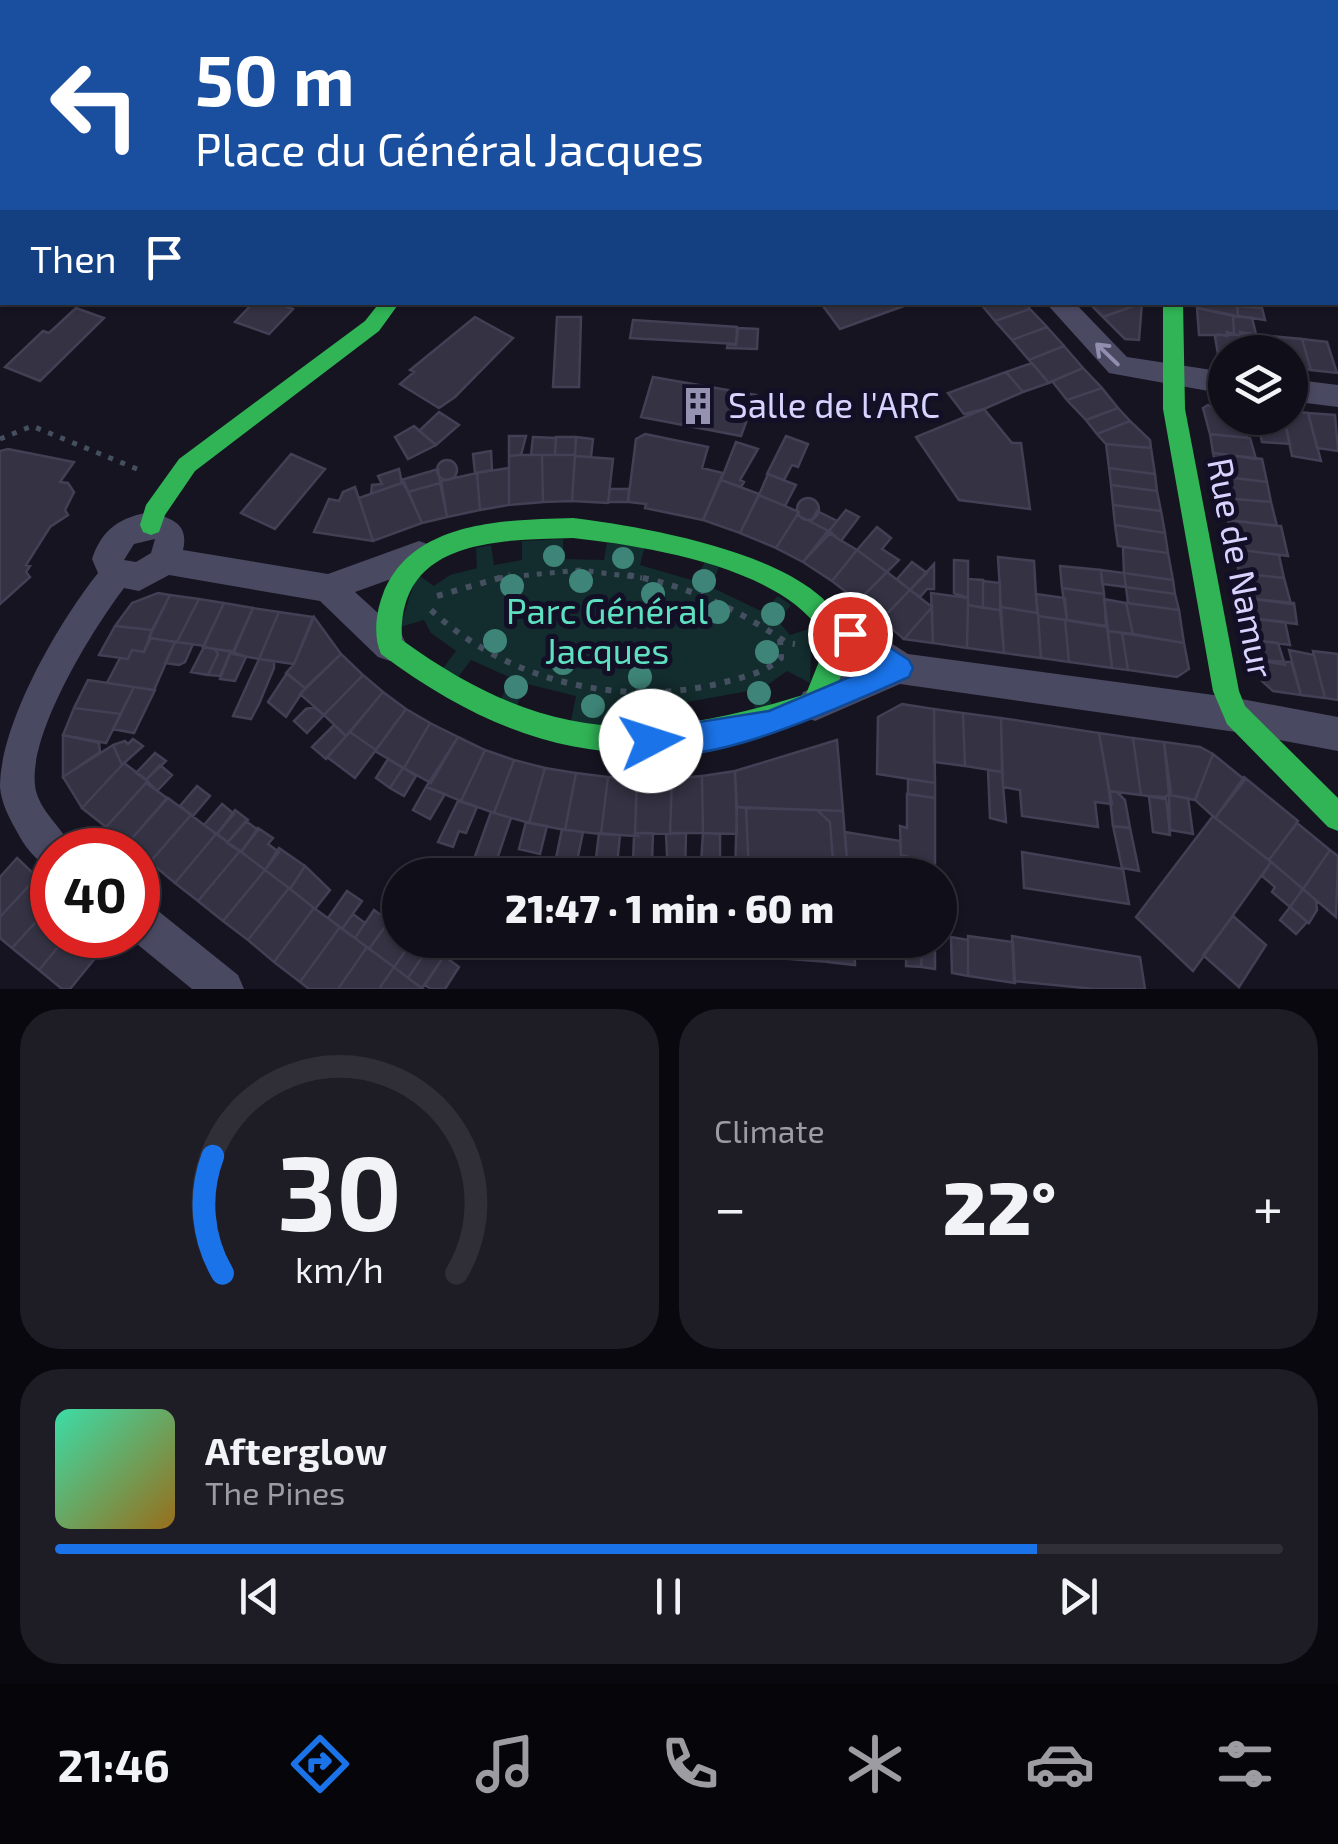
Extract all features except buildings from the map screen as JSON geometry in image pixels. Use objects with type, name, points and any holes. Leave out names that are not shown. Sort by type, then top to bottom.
[{"type":"street","points":[[150,525],[186,465],[372,326],[388,305]]},
{"type":"street","points":[[1061,305],[1119,366],[1208,380]]},
{"type":"street","name":"Rue de Namur","points":[[1173,305],[1174,408],[1224,678],[1236,715]]},
{"type":"street","points":[[1308,392],[1338,396]]},
{"type":"street","points":[[150,525],[170,536],[172,544],[165,561],[139,577],[116,574],[108,558],[115,542],[132,529],[150,525]]},
{"type":"street","points":[[165,561],[328,588],[469,538],[536,528],[573,528],[660,538],[750,568],[794,592],[830,632],[900,668],[1236,715],[1338,734]]},
{"type":"street","points":[[390,646],[386,622],[390,596],[402,574],[422,554]]},
{"type":"street","points":[[37,828],[17,786],[28,725],[95,600],[116,574]]},
{"type":"street","points":[[328,588],[430,680],[500,716],[597,740],[651,741],[770,724],[900,668]]},
{"type":"street","points":[[815,704],[826,684],[830,632]]},
{"type":"street","points":[[1236,715],[1338,817]]},
{"type":"street","points":[[160,938],[224,989]]},
{"type":"path","points":[[0,439],[32,426],[173,483]]},
{"type":"path","points":[[780,638],[781,658],[774,666],[722,685],[696,690],[623,691],[513,667],[482,651],[432,612],[431,604],[437,596],[507,572],[590,570],[646,578],[722,602],[780,638],[787,643],[830,632]]},
{"type":"green space","name":"Parc Général Jacques","points":[[563,539],[563,559],[604,560],[607,543],[645,546],[640,565],[695,581],[705,562],[719,567],[711,587],[763,612],[778,596],[791,605],[778,621],[790,635],[812,628],[810,683],[787,671],[766,686],[773,710],[757,714],[749,691],[687,702],[688,727],[670,728],[668,703],[616,702],[612,727],[571,721],[576,696],[527,684],[516,707],[500,701],[511,678],[471,660],[456,680],[441,671],[456,651],[431,633],[424,620],[400,627],[417,574],[434,586],[450,575],[477,568],[476,548],[491,545],[494,565],[522,560],[522,541]]},
{"type":"traffic: fast","points":[[151,525],[154,512],[187,465],[372,326],[389,305]]},
{"type":"traffic: fast","points":[[1173,305],[1174,409],[1226,691],[1236,715],[1338,817]]},
{"type":"traffic: fast","points":[[573,528],[660,540],[715,555],[768,578],[811,605],[829,623],[834,639],[831,668],[815,704],[701,735],[646,740],[593,738],[541,728],[490,710],[440,683],[390,646],[390,607],[400,581],[417,562],[464,539],[520,530],[573,528]]},
{"type":"place","name":"Salle de l'ARC","points":[[698,406]]},
{"type":"route","points":[[651,741],[688,739],[770,724],[900,668],[850,634]]}]
